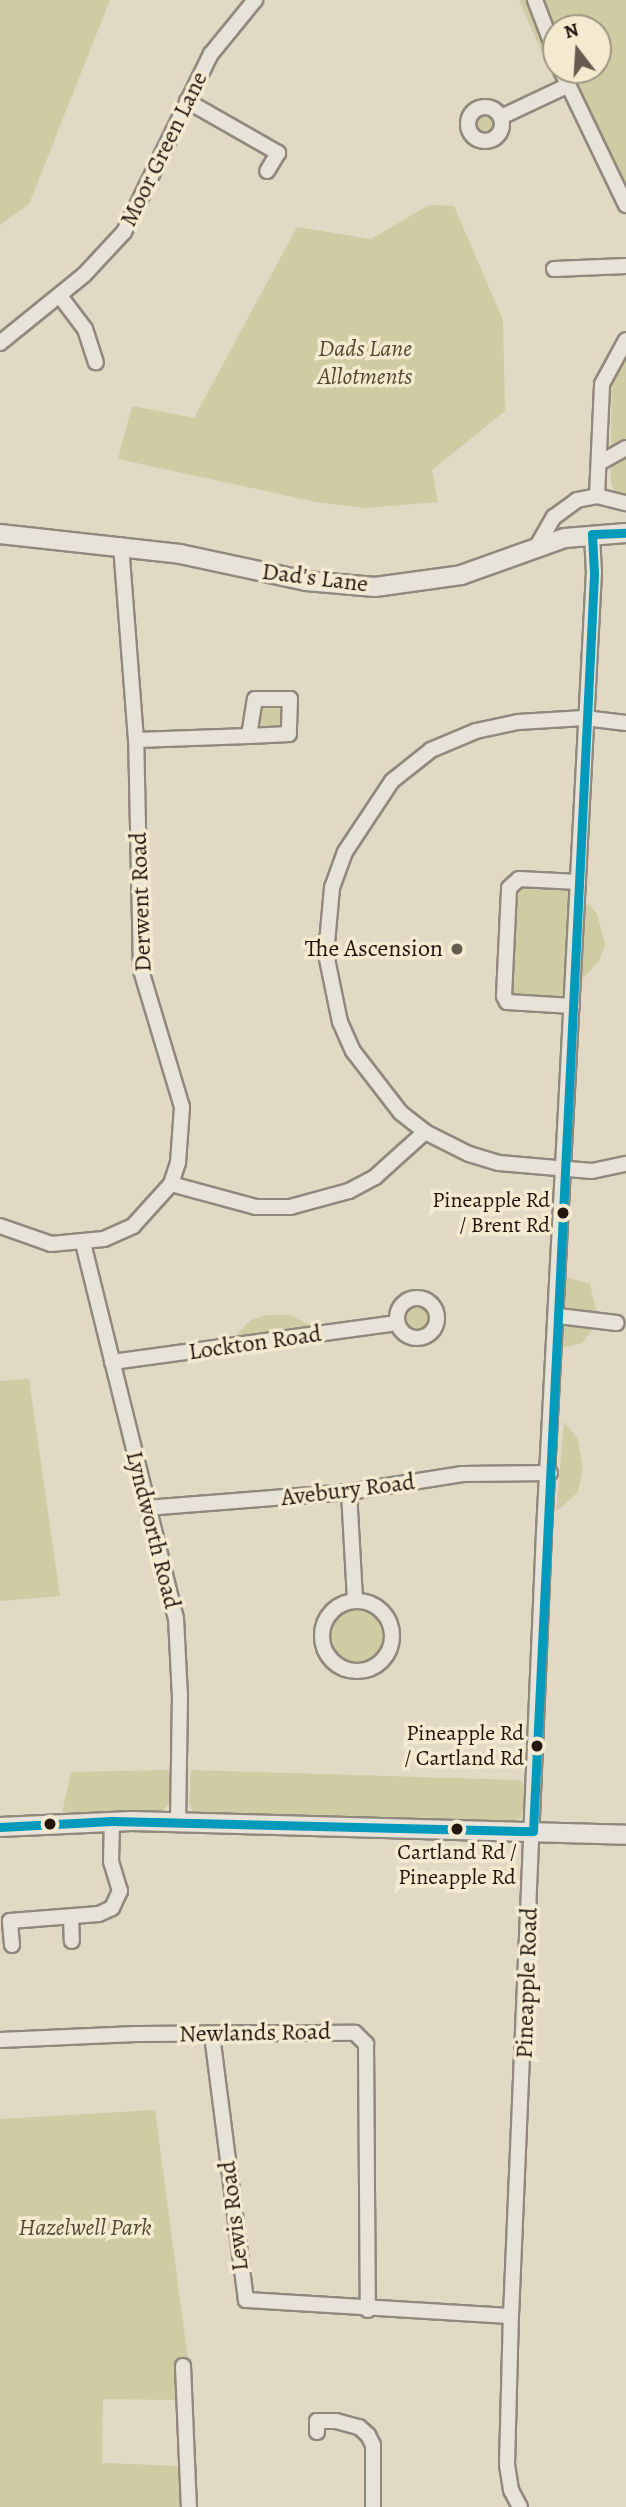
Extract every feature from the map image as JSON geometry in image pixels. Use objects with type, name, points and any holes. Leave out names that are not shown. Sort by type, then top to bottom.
[{"type":"street","name":"Moor Green Lane","points":[[0,343],[60,296],[124,232],[211,54],[255,0]]},
{"type":"street","points":[[535,0],[542,18]]},
{"type":"street","points":[[501,117],[567,86],[626,205]]},
{"type":"street","points":[[187,100],[278,153],[267,171]]},
{"type":"street","points":[[554,269],[626,266]]},
{"type":"street","points":[[60,296],[85,329],[96,362]]},
{"type":"street","points":[[597,496],[601,462],[602,384],[626,340]]},
{"type":"street","points":[[601,462],[626,448]]},
{"type":"street","points":[[537,546],[562,510],[597,496],[626,503]]},
{"type":"street","name":"Dad's Lane","points":[[0,534],[121,546],[306,581],[376,587],[461,575],[537,546],[592,534],[626,533]]},
{"type":"street","name":"Pineapple Road","points":[[520,2507],[511,2490],[507,2465],[511,2316],[544,1532],[550,1473],[566,1168],[584,718],[594,573],[592,534]]},
{"type":"street","name":"Derwent Road","points":[[121,546],[136,740],[141,970],[183,1116],[171,1184]]},
{"type":"street","points":[[626,723],[584,718],[476,730],[430,750],[393,781],[345,852],[327,920],[326,954],[340,1022],[376,1083],[425,1132],[486,1160],[592,1171],[626,1164]]},
{"type":"street","points":[[136,740],[248,736]]},
{"type":"street","points":[[572,1006],[507,1002],[504,996],[509,888],[519,879],[578,882]]},
{"type":"street","points":[[0,1226],[51,1244],[83,1243],[133,1226],[171,1184],[256,1207],[290,1207],[349,1191],[375,1177],[425,1132]]},
{"type":"street","name":"Lyndworth Road","points":[[83,1243],[146,1508],[176,1618],[178,1823]]},
{"type":"street","points":[[558,1316],[617,1323]]},
{"type":"street","name":"Lockton Road","points":[[112,1362],[397,1323]]},
{"type":"street","name":"Avebury Road","points":[[146,1508],[349,1492],[463,1474],[550,1473]]},
{"type":"street","points":[[349,1492],[355,1601]]},
{"type":"street","points":[[355,1601],[377,1606],[393,1634],[387,1655],[359,1671],[330,1659],[322,1638],[328,1617],[355,1601]]},
{"type":"street","points":[[0,1827],[112,1821],[624,1835]]},
{"type":"street","points":[[12,1945],[10,1921],[99,1914],[119,1900],[111,1862],[112,1821]]},
{"type":"street","points":[[71,1916],[72,1941]]},
{"type":"street","name":"Newlands Road","points":[[0,2040],[355,2033],[366,2044],[368,2310]]},
{"type":"street","name":"Lewis Road","points":[[212,2035],[246,2300],[368,2310],[511,2316]]},
{"type":"street","points":[[183,2366],[189,2507]]},
{"type":"street","points":[[316,2421],[349,2423],[368,2435],[373,2445],[373,2507]]},
{"type":"green space","points":[[0,0],[110,0],[29,204],[0,225]]},
{"type":"green space","points":[[519,0],[529,0],[542,34],[542,53]]},
{"type":"green space","points":[[542,0],[626,0],[626,194],[575,84],[612,84],[612,14],[547,14]]},
{"type":"green space","points":[[481,114],[489,114],[495,124],[489,134],[481,134],[475,128],[475,120]]},
{"type":"green space","name":"Dads Lane Allotments","points":[[429,205],[454,206],[503,320],[505,411],[432,470],[438,502],[365,508],[316,502],[118,459],[132,406],[194,418],[297,227],[371,239]]},
{"type":"green space","points":[[626,355],[626,499],[617,495],[611,484],[611,427],[612,378]]},
{"type":"green space","points":[[279,702],[285,707],[282,729],[258,728],[258,705]]},
{"type":"green space","points":[[521,881],[575,884],[570,1004],[507,1000],[511,888]]},
{"type":"green space","points":[[589,904],[597,914],[605,945],[599,961],[575,988],[580,905]]},
{"type":"green space","points":[[562,1276],[590,1284],[598,1318],[560,1313]]},
{"type":"green space","points":[[417,1305],[426,1309],[430,1318],[426,1327],[417,1331],[408,1327],[404,1318],[408,1309]]},
{"type":"green space","points":[[268,1315],[290,1315],[311,1326],[235,1336],[251,1320]]},
{"type":"green space","points":[[560,1319],[597,1324],[582,1343],[558,1349]]},
{"type":"green space","points":[[29,1379],[60,1596],[0,1601],[0,1381]]},
{"type":"green space","points":[[564,1422],[577,1438],[583,1467],[578,1492],[556,1512]]},
{"type":"green space","points":[[357,1610],[367,1612],[375,1618],[381,1626],[381,1646],[375,1654],[367,1660],[357,1662],[347,1660],[339,1654],[333,1646],[331,1636],[333,1626],[339,1618],[347,1612]]},
{"type":"green space","points":[[169,1770],[170,1803],[162,1811],[62,1813],[71,1772]]},
{"type":"green space","points":[[191,1770],[520,1780],[526,1788],[522,1817],[514,1821],[193,1812],[189,1804]]},
{"type":"green space","name":"Hazelwell Park","points":[[155,2110],[189,2367],[181,2400],[103,2399],[102,2463],[183,2466],[183,2507],[0,2507],[0,2119]]},
{"type":"transit line","points":[[0,1827],[112,1821],[533,1831],[594,573],[592,534],[626,533]]},
{"type":"place","name":"The Ascension","points":[[457,949]]},
{"type":"place","name":"Pineapple Rd / Brent Rd","points":[[563,1213]]},
{"type":"place","name":"Pineapple Rd / Cartland Rd","points":[[537,1746]]},
{"type":"place","name":"Cartland Rd / Pineapple Rd","points":[[457,1829]]}]
